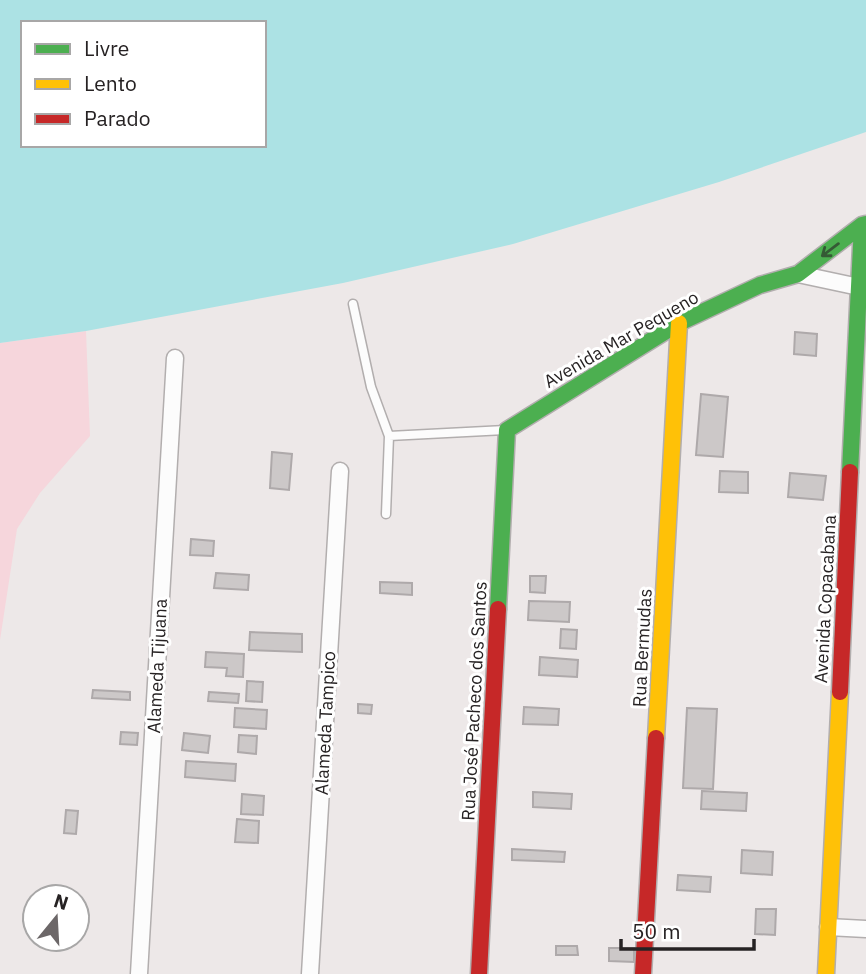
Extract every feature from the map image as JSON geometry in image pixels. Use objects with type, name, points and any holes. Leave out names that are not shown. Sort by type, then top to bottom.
[{"type":"street","name":"Avenida Mar Pequeno","points":[[507,430],[680,323],[760,285],[798,274],[864,225]]},
{"type":"street","name":"Avenida Copacabana","points":[[826,974],[864,225]]},
{"type":"street","name":"Avenida Mar Pequeno","points":[[798,274],[859,287]]},
{"type":"street","name":"Rua Bermudas","points":[[643,974],[680,323]]},
{"type":"street","name":"Alameda Tijuana","points":[[139,974],[175,358]]},
{"type":"street","name":"Rua José Pacheco dos Santos","points":[[480,974],[507,430]]},
{"type":"street","name":"Alameda Tampico","points":[[310,974],[340,471]]},
{"type":"street","points":[[828,927],[866,929]]},
{"type":"lane","points":[[353,304],[372,387],[389,436],[386,514]]},
{"type":"lane","points":[[389,436],[507,430]]},
{"type":"shaded area","points":[[86,331],[90,436],[40,493],[17,529],[0,640],[0,343]]},
{"type":"water","points":[[0,0],[866,0],[866,132],[719,182],[513,244],[343,283],[86,331],[0,343]]},
{"type":"building","points":[[795,332],[817,334],[816,356],[794,354]]},
{"type":"building","points":[[701,394],[728,397],[723,457],[696,455]]},
{"type":"building","points":[[272,452],[292,454],[289,490],[270,488]]},
{"type":"building","points":[[720,471],[748,472],[748,493],[719,492]]},
{"type":"building","points":[[790,473],[826,476],[823,500],[788,497]]},
{"type":"building","points":[[191,539],[214,541],[213,556],[190,555]]},
{"type":"building","points":[[216,573],[249,575],[248,590],[214,588]]},
{"type":"building","points":[[530,576],[546,576],[545,593],[530,592]]},
{"type":"building","points":[[380,582],[412,583],[412,595],[380,593]]},
{"type":"building","points":[[529,601],[570,602],[569,622],[528,620]]},
{"type":"building","points":[[561,629],[577,630],[576,649],[560,648]]},
{"type":"building","points":[[250,632],[302,634],[302,652],[249,650]]},
{"type":"building","points":[[206,652],[244,654],[243,677],[226,676],[227,668],[205,667]]},
{"type":"building","points":[[540,657],[578,660],[577,677],[539,675]]},
{"type":"building","points":[[247,681],[263,682],[262,702],[246,701]]},
{"type":"building","points":[[93,690],[130,692],[130,700],[92,698]]},
{"type":"building","points":[[209,692],[239,694],[238,703],[208,701]]},
{"type":"building","points":[[358,704],[372,705],[371,714],[358,713]]},
{"type":"building","points":[[524,707],[559,709],[558,725],[523,724]]},
{"type":"building","points":[[235,708],[267,710],[266,729],[234,727]]},
{"type":"building","points":[[687,708],[717,709],[713,789],[683,788]]},
{"type":"building","points":[[121,732],[138,733],[137,745],[120,744]]},
{"type":"building","points":[[184,733],[210,736],[208,753],[182,750]]},
{"type":"building","points":[[239,735],[257,736],[256,754],[238,752]]},
{"type":"building","points":[[186,761],[236,764],[235,781],[185,777]]},
{"type":"building","points":[[702,791],[747,793],[746,811],[701,809]]},
{"type":"building","points":[[533,792],[572,794],[571,809],[533,807]]},
{"type":"building","points":[[242,794],[264,796],[263,815],[241,814]]},
{"type":"building","points":[[66,810],[78,811],[76,834],[64,833]]},
{"type":"building","points":[[237,819],[259,821],[258,843],[235,842]]},
{"type":"building","points":[[512,849],[565,852],[564,862],[512,860]]},
{"type":"building","points":[[742,850],[773,852],[772,875],[741,873]]},
{"type":"building","points":[[678,875],[711,877],[710,892],[677,890]]},
{"type":"building","points":[[756,909],[776,909],[775,935],[755,934]]},
{"type":"building","points":[[556,946],[577,946],[578,955],[556,955]]},
{"type":"building","points":[[609,948],[634,948],[634,962],[609,961]]},
{"type":"traffic: fast","points":[[498,609],[507,430],[679,323],[760,285],[798,274],[866,224]]},
{"type":"traffic: fast","points":[[850,472],[862,225]]},
{"type":"traffic: slow","points":[[656,738],[679,323]]},
{"type":"traffic: slow","points":[[826,974],[840,692]]},
{"type":"traffic: jam","points":[[840,692],[850,472]]},
{"type":"traffic: jam","points":[[479,974],[498,609]]},
{"type":"traffic: jam","points":[[643,974],[656,738]]}]
